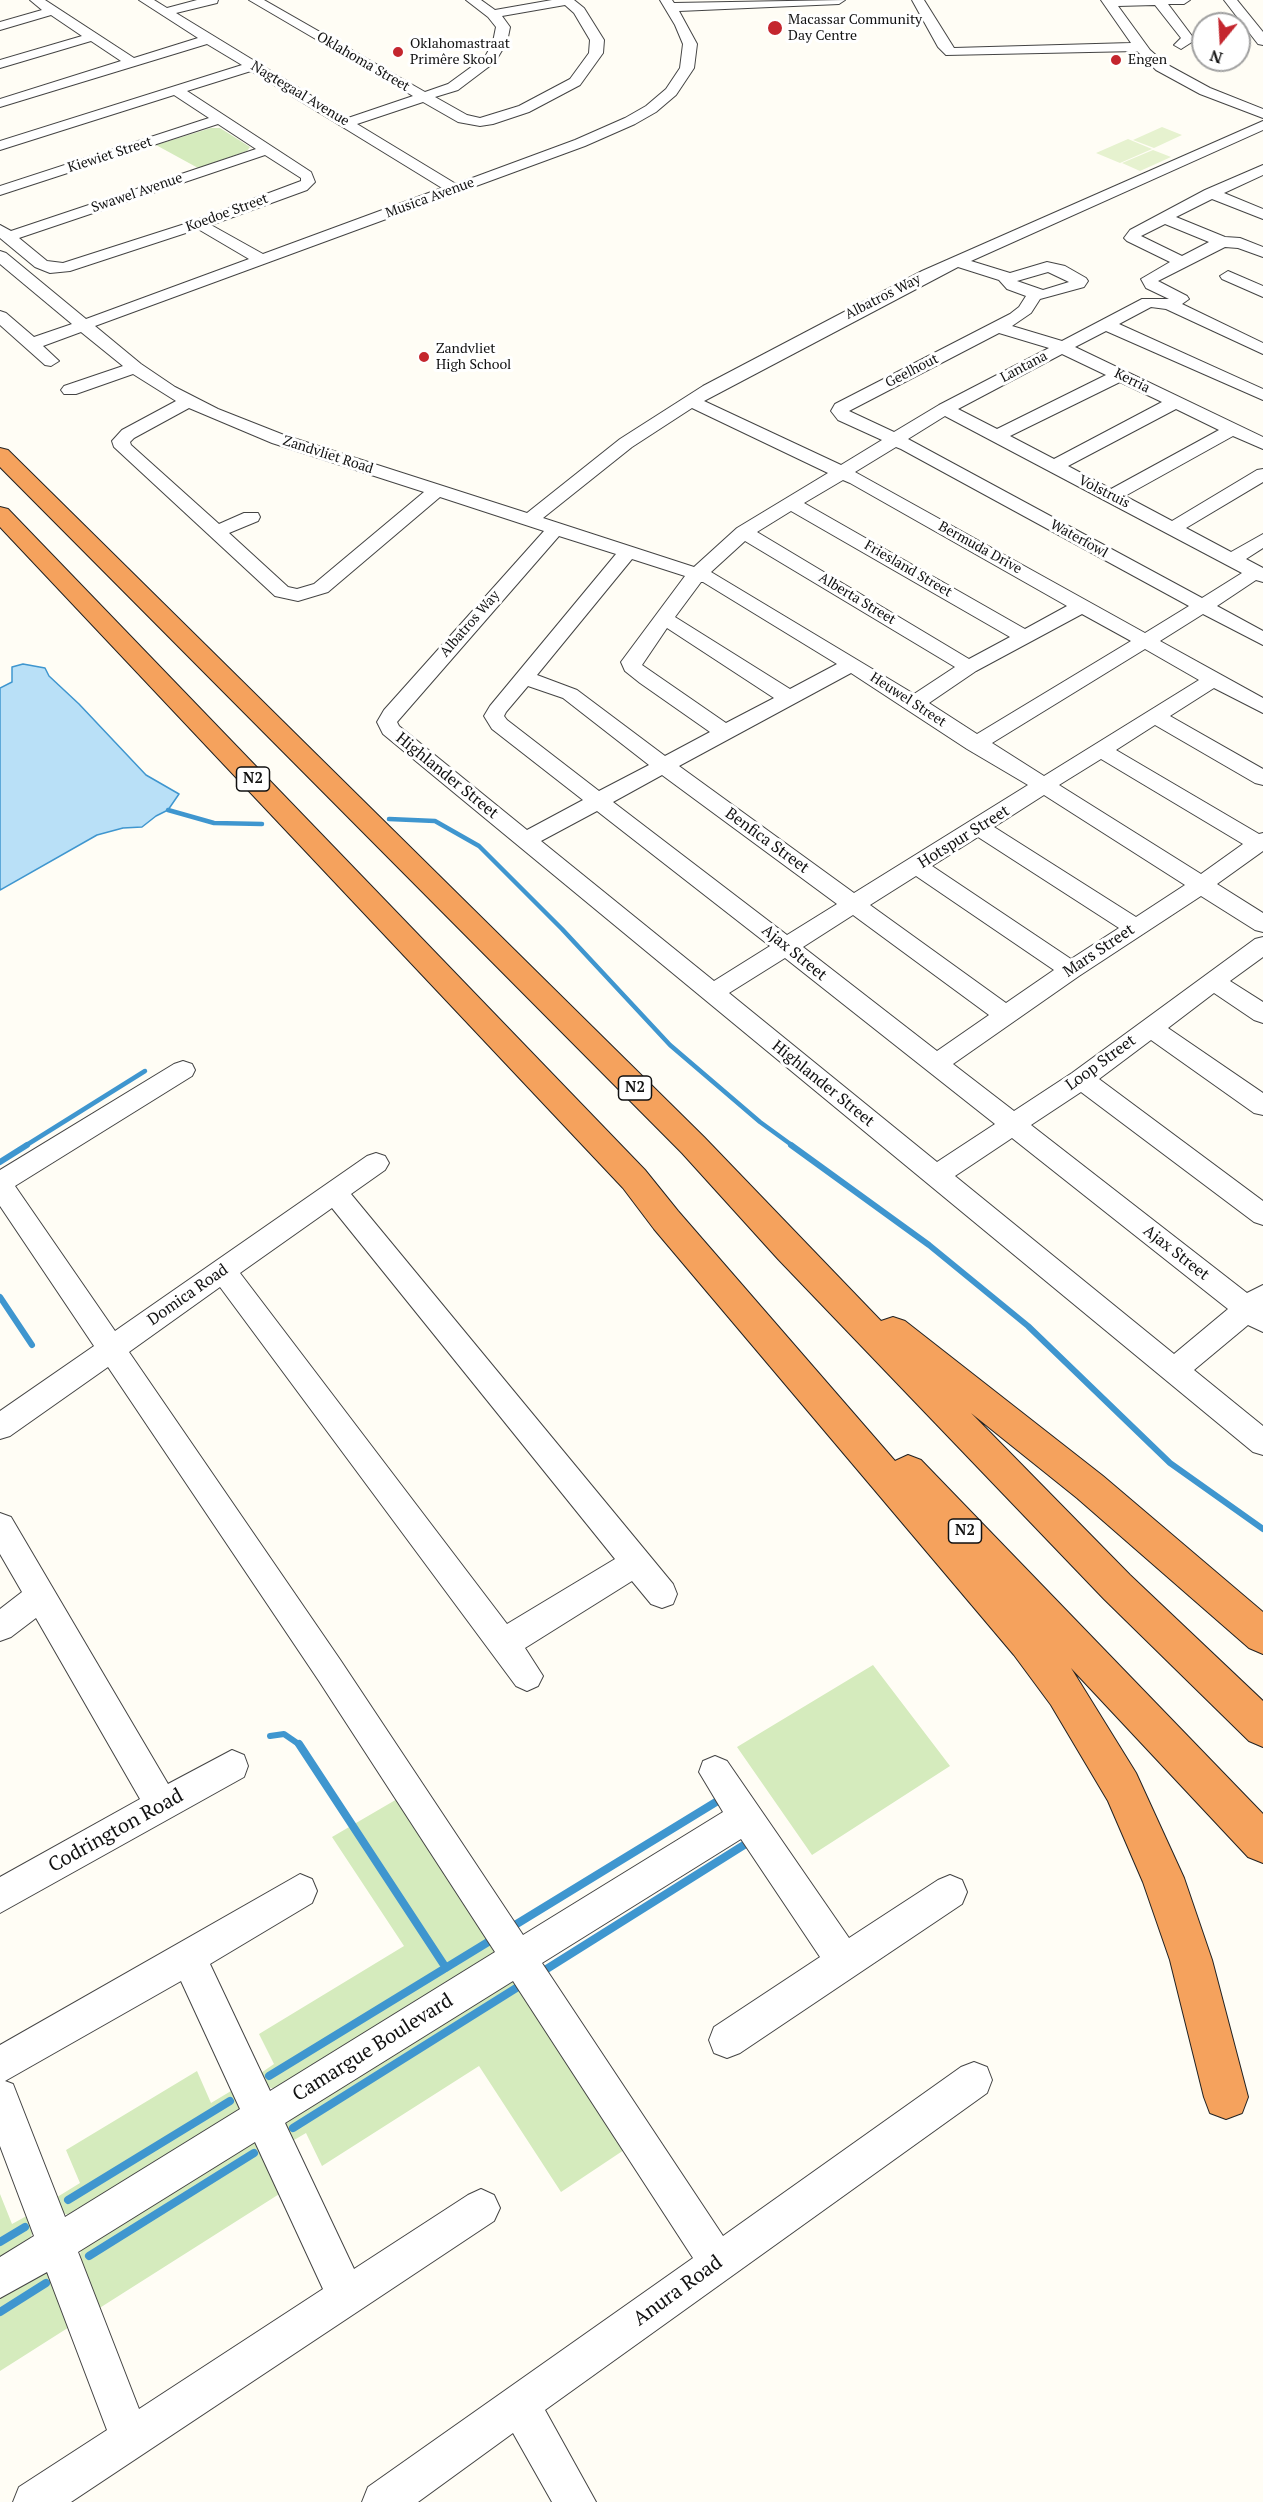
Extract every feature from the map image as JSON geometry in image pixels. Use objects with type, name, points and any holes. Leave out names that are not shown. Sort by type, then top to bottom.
[{"type":"highway","name":"N2","points":[[0,454],[693,1145],[790,1250],[1117,1587],[1263,1728]]},
{"type":"highway","name":"N2","points":[[0,514],[634,1179],[666,1220],[1263,1843]]},
{"type":"highway","points":[[666,1220],[1028,1643],[1065,1692],[1122,1788],[1163,1878],[1191,1960],[1226,2097]]},
{"type":"highway","points":[[790,1250],[1090,1487],[1263,1636]]},
{"type":"street","points":[[36,0],[134,63]]},
{"type":"street","name":"Nagtegaal Avenue","points":[[146,0],[454,189]]},
{"type":"street","points":[[165,12],[212,0]]},
{"type":"street","name":"Oklahoma Street","points":[[255,0],[472,122],[492,120],[524,109],[575,82],[582,75],[598,44],[579,11],[567,1]]},
{"type":"street","points":[[346,123],[457,85],[492,56],[504,30],[502,24],[493,14],[472,0]]},
{"type":"street","points":[[668,3],[839,0]]},
{"type":"street","points":[[918,0],[946,50],[962,54],[1140,47]]},
{"type":"street","points":[[1108,2],[1184,0]]},
{"type":"street","points":[[1230,0],[1239,12]]},
{"type":"street","points":[[493,14],[567,1]]},
{"type":"street","points":[[1159,1],[1176,29]]},
{"type":"street","points":[[1108,2],[1140,47],[1161,66],[1188,82],[1263,114]]},
{"type":"street","name":"Musica Avenue","points":[[32,344],[601,135],[630,121],[662,100],[684,75],[690,54],[687,37],[668,3]]},
{"type":"street","points":[[0,26],[52,11]]},
{"type":"street","points":[[1154,14],[1176,29],[1191,34]]},
{"type":"street","points":[[1176,29],[1191,18]]},
{"type":"street","points":[[1251,26],[1261,38]]},
{"type":"street","points":[[0,64],[91,37]]},
{"type":"street","points":[[0,103],[209,39]]},
{"type":"street","points":[[0,146],[252,66]]},
{"type":"street","name":"Koedoe Street","points":[[4,233],[45,267],[64,268],[199,224],[302,187],[308,182],[306,175],[177,91]]},
{"type":"street","name":"Kiewiet Street","points":[[0,191],[220,119]]},
{"type":"street","name":"Albatros Way","points":[[531,519],[611,454],[691,401],[876,300],[956,261],[1263,125]]},
{"type":"street","name":"Swawel Avenue","points":[[4,233],[266,150]]},
{"type":"street","points":[[1181,262],[1132,238],[1135,233],[1174,211],[1263,169]]},
{"type":"street","points":[[1210,193],[1263,214]]},
{"type":"street","points":[[1165,218],[1222,242],[1240,243],[1263,252]]},
{"type":"street","points":[[199,224],[261,259]]},
{"type":"street","points":[[1222,242],[1151,277],[1149,283],[1243,326],[1262,330]]},
{"type":"street","name":"Zandvliet Road","points":[[0,256],[135,368],[187,402],[254,430],[531,519]]},
{"type":"street","points":[[956,261],[1005,277],[1016,277],[1047,267],[1059,269],[1080,281],[1078,284],[1044,295],[1013,286],[1005,277]]},
{"type":"street","points":[[1228,276],[1263,292]]},
{"type":"street","name":"Geelhout","points":[[895,440],[844,416],[840,411],[841,408],[997,327],[1025,310],[1036,294]]},
{"type":"street","name":"Lantana","points":[[726,733],[632,667],[631,662],[698,573],[744,532],[945,409],[1148,302],[1182,309],[1263,349]]},
{"type":"street","points":[[0,316],[51,361]]},
{"type":"street","points":[[1105,324],[1263,395]]},
{"type":"street","name":"Kerria","points":[[997,327],[1046,340],[1263,444]]},
{"type":"street","points":[[70,390],[135,368]]},
{"type":"street","points":[[997,436],[1120,375]]},
{"type":"street","name":"Bermuda Drive","points":[[691,401],[842,472],[1263,707]]},
{"type":"street","points":[[187,402],[134,430],[122,441],[123,447],[277,588],[306,602],[438,490]]},
{"type":"street","points":[[1055,466],[1175,402]]},
{"type":"street","name":"Volstruis","points":[[945,409],[1260,574]]},
{"type":"street","points":[[1111,496],[1233,429]]},
{"type":"street","name":"Waterfowl","points":[[895,440],[1263,639]]},
{"type":"street","points":[[1173,528],[1263,474]]},
{"type":"street","name":"Friesland Street","points":[[790,503],[1025,637]]},
{"type":"street","points":[[216,532],[251,517]]},
{"type":"street","name":"Heuwel Street","points":[[531,519],[698,573],[772,614],[1263,924]]},
{"type":"street","name":"Albatros Way","points":[[387,722],[556,528]]},
{"type":"street","name":"Alberta Street","points":[[744,532],[969,668]]},
{"type":"street","points":[[1233,559],[1263,540]]},
{"type":"street","points":[[368,549],[390,557]]},
{"type":"street","name":"Ajax Street","points":[[629,551],[497,710],[494,716],[499,724],[1013,1125],[1258,1309]]},
{"type":"street","points":[[975,744],[1260,574]]},
{"type":"street","points":[[914,704],[969,668],[1083,605]]},
{"type":"street","points":[[664,618],[789,698]]},
{"type":"street","points":[[525,840],[852,664]]},
{"type":"street","name":"Benfica Street","points":[[524,678],[570,694],[663,765],[1005,1015]]},
{"type":"street","name":"Hotspur Street","points":[[712,993],[1214,680]]},
{"type":"street","points":[[1157,717],[1263,778]]},
{"type":"street","name":"Highlander Street","points":[[387,722],[390,729],[1263,1443]]},
{"type":"street","points":[[1102,751],[1260,841]]},
{"type":"street","points":[[980,828],[1135,927]]},
{"type":"street","name":"Mars Street","points":[[936,1064],[1071,970],[1201,885],[1260,841]]},
{"type":"street","points":[[917,866],[1071,970]]},
{"type":"street","name":"Loop Street","points":[[936,1176],[1081,1079],[1263,945]]},
{"type":"street","points":[[1214,982],[1263,1014]]},
{"type":"street","points":[[1149,1027],[1263,1106]]},
{"type":"street","points":[[183,1070],[0,1184],[337,1680],[718,2262]]},
{"type":"street","points":[[1081,1079],[1263,1215]]},
{"type":"street","name":"Domica Road","points":[[0,1427],[376,1163]]},
{"type":"street","points":[[334,1192],[662,1594]]},
{"type":"street","points":[[223,1270],[527,1676]]},
{"type":"street","points":[[1173,1370],[1258,1309]]},
{"type":"street","points":[[0,1526],[162,1806]]},
{"type":"street","points":[[503,1644],[636,1562]]},
{"type":"street","points":[[0,1627],[41,1596]]},
{"type":"street","name":"Codrington Road","points":[[0,1896],[232,1766]]},
{"type":"street","points":[[715,1772],[844,1962]]},
{"type":"street","name":"Camargue Boulevard","points":[[0,2279],[745,1817]]},
{"type":"street","points":[[0,2065],[300,1892]]},
{"type":"street","points":[[727,2040],[950,1892]]},
{"type":"street","points":[[188,1957],[347,2296]]},
{"type":"street","name":"Anura Road","points":[[383,2502],[974,2080]]},
{"type":"street","points":[[0,2097],[130,2439]]},
{"type":"street","points":[[34,2502],[481,2208]]},
{"type":"street","points":[[519,2404],[575,2502]]},
{"type":"green space","points":[[1162,127],[1182,135],[1154,148],[1133,140]]},
{"type":"green space","points":[[211,128],[220,128],[250,147],[247,151],[198,168],[156,145]]},
{"type":"green space","points":[[1128,139],[1152,149],[1120,163],[1096,153]]},
{"type":"green space","points":[[1153,150],[1171,157],[1140,171],[1122,163]]},
{"type":"green space","points":[[873,1665],[950,1766],[812,1855],[737,1747]]},
{"type":"green space","points":[[404,1795],[507,1950],[278,2089],[266,2087],[258,2075],[274,2064],[259,2034],[404,1946],[332,1837]]},
{"type":"green space","points":[[519,1970],[633,2144],[561,2192],[479,2066],[322,2166],[306,2133],[289,2143],[285,2129],[286,2122]]},
{"type":"green space","points":[[197,2071],[211,2103],[236,2088],[240,2103],[239,2110],[68,2215],[63,2213],[54,2199],[80,2183],[66,2150]]},
{"type":"green space","points":[[253,2141],[259,2144],[284,2191],[98,2309],[80,2256],[81,2249]]},
{"type":"green space","points":[[0,2194],[12,2224],[32,2213],[33,2229],[31,2238],[0,2264]]},
{"type":"green space","points":[[46,2270],[74,2324],[0,2371],[0,2292]]},
{"type":"water","points":[[23,664],[45,668],[49,676],[79,704],[146,775],[179,794],[168,810],[142,827],[123,828],[97,835],[0,890],[0,688],[12,682],[12,667]]},
{"type":"waterway","points":[[168,810],[214,823],[262,824]]},
{"type":"waterway","points":[[389,819],[435,821],[479,846],[562,929],[670,1045],[760,1122],[793,1146]]},
{"type":"waterway","points":[[25,1146],[145,1071]]},
{"type":"waterway","points":[[0,1162],[27,1145]]},
{"type":"waterway","points":[[791,1145],[929,1245],[1028,1326],[1170,1463],[1263,1529]]},
{"type":"waterway","points":[[0,1297],[32,1345]]},
{"type":"waterway","points":[[270,1736],[284,1734],[299,1745]]},
{"type":"waterway","points":[[299,1745],[446,1968]]},
{"type":"waterway","points":[[515,1925],[716,1802]]},
{"type":"waterway","points":[[545,1970],[744,1845]]},
{"type":"waterway","points":[[446,1968],[493,1939]]},
{"type":"waterway","points":[[269,2076],[446,1968]]},
{"type":"waterway","points":[[293,2128],[521,1985]]},
{"type":"waterway","points":[[68,2200],[230,2101]]},
{"type":"waterway","points":[[89,2256],[254,2153]]},
{"type":"waterway","points":[[0,2242],[25,2227]]},
{"type":"waterway","points":[[0,2312],[46,2283]]},
{"type":"place","name":"Macassar Community Day Centre","points":[[775,28]]},
{"type":"place","name":"Oklahomastraat Primêre Skool","points":[[398,52]]},
{"type":"place","name":"Engen","points":[[1116,60]]},
{"type":"place","name":"Zandvliet High School","points":[[424,357]]}]
